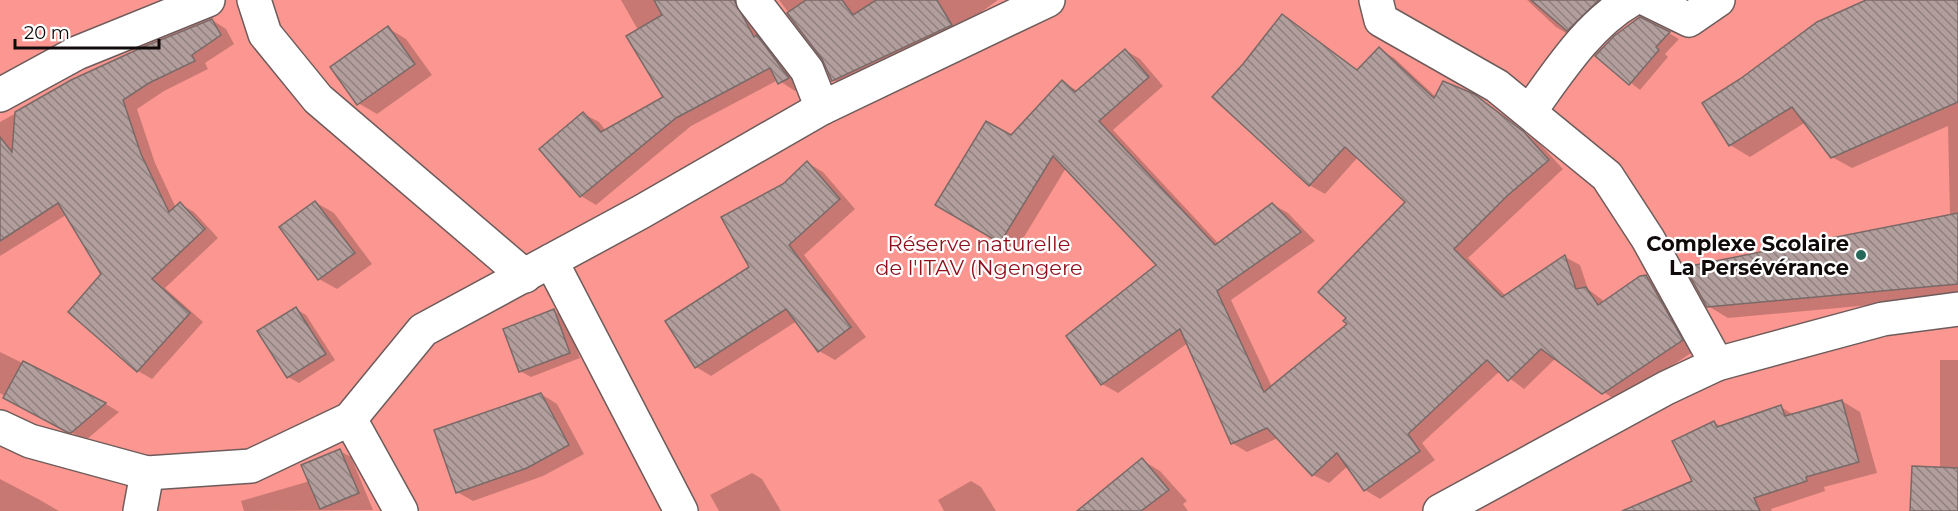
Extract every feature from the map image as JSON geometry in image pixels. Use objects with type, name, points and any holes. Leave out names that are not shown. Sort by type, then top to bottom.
[{"type":"street","points":[[0,95],[77,53],[208,0]]},
{"type":"street","points":[[254,0],[265,34],[318,99],[538,269],[681,511]]},
{"type":"street","points":[[753,0],[807,70],[822,108]]},
{"type":"street","points":[[0,427],[30,441],[147,473],[251,466],[350,419],[423,330],[538,269],[822,108],[1048,0]]},
{"type":"street","points":[[1376,0],[1381,20],[1497,86],[1606,176],[1648,239],[1717,364]]},
{"type":"street","points":[[1530,111],[1576,48],[1619,7],[1631,0]]},
{"type":"street","points":[[1648,0],[1689,20],[1718,0]]},
{"type":"street","points":[[1440,511],[1666,388],[1717,364],[1883,319],[1958,309]]},
{"type":"street","points":[[350,419],[401,511]]},
{"type":"street","points":[[140,511],[147,473]]},
{"type":"green space","name":"Réserve naturelle de l'ITAV (Ngengere","points":[[0,0],[1958,0],[1958,511],[0,511]]},
{"type":"building","points":[[654,0],[734,0],[754,37],[757,35],[789,78],[778,84],[770,68],[676,118],[580,197],[539,149],[583,112],[601,132],[663,97],[626,36],[662,15]]},
{"type":"building","points":[[806,0],[842,0],[853,15],[876,0],[937,0],[952,25],[832,81],[822,59],[787,13]]},
{"type":"building","points":[[1531,0],[1599,0],[1567,31]]},
{"type":"building","points":[[1866,0],[1958,0],[1958,102],[1831,158],[1792,107],[1729,146],[1702,103],[1740,79],[1817,22]]},
{"type":"building","points":[[1282,14],[1357,70],[1379,47],[1434,98],[1443,81],[1474,94],[1524,132],[1549,160],[1507,196],[1454,249],[1502,297],[1565,255],[1576,289],[1586,287],[1598,305],[1640,276],[1646,275],[1683,340],[1602,394],[1541,349],[1508,381],[1487,360],[1408,434],[1420,451],[1364,491],[1337,453],[1312,476],[1267,428],[1231,444],[1180,329],[1101,385],[1066,336],[1156,265],[1053,156],[1000,243],[935,205],[986,121],[1011,135],[1062,80],[1075,92],[1125,49],[1149,77],[1099,121],[1215,245],[1272,203],[1301,232],[1217,291],[1264,392],[1347,324],[1343,321],[1346,318],[1318,292],[1405,202],[1345,147],[1309,186],[1212,97],[1243,64]]},
{"type":"building","points":[[1640,17],[1670,32],[1656,47],[1659,50],[1629,85],[1595,56],[1614,36]]},
{"type":"building","points":[[212,19],[221,35],[192,55],[195,61],[149,83],[123,100],[141,154],[169,212],[180,202],[205,229],[152,279],[190,313],[137,372],[68,312],[101,274],[58,203],[0,241],[0,137],[12,152],[15,112],[71,80]]},
{"type":"building","points":[[388,26],[415,64],[357,105],[330,67]]},
{"type":"building","points":[[807,161],[840,199],[789,245],[851,327],[818,352],[786,309],[695,368],[665,321],[749,267],[721,217],[783,184]]},
{"type":"building","points":[[315,201],[355,253],[318,280],[279,227]]},
{"type":"building","points":[[1958,213],[1958,284],[1707,307],[1685,267]]},
{"type":"building","points":[[296,307],[326,354],[287,378],[257,331]]},
{"type":"building","points":[[554,309],[570,353],[519,372],[503,329]]},
{"type":"building","points":[[23,361],[106,403],[71,433],[67,432],[3,398]]},
{"type":"building","points":[[541,393],[569,445],[527,468],[456,493],[434,430]]},
{"type":"building","points":[[1842,400],[1859,462],[1806,477],[1807,481],[1754,498],[1760,511],[1622,511],[1692,481],[1672,441],[1714,421],[1717,427],[1781,405],[1785,416]]},
{"type":"building","points":[[340,449],[359,493],[320,509],[301,465]]},
{"type":"building","points":[[1142,458],[1169,490],[1141,511],[1077,511]]},
{"type":"building","points":[[1912,466],[1958,468],[1958,511],[1910,511]]},
{"type":"place","name":"Complexe Scolaire La Persévérance","points":[[1861,255]]}]
